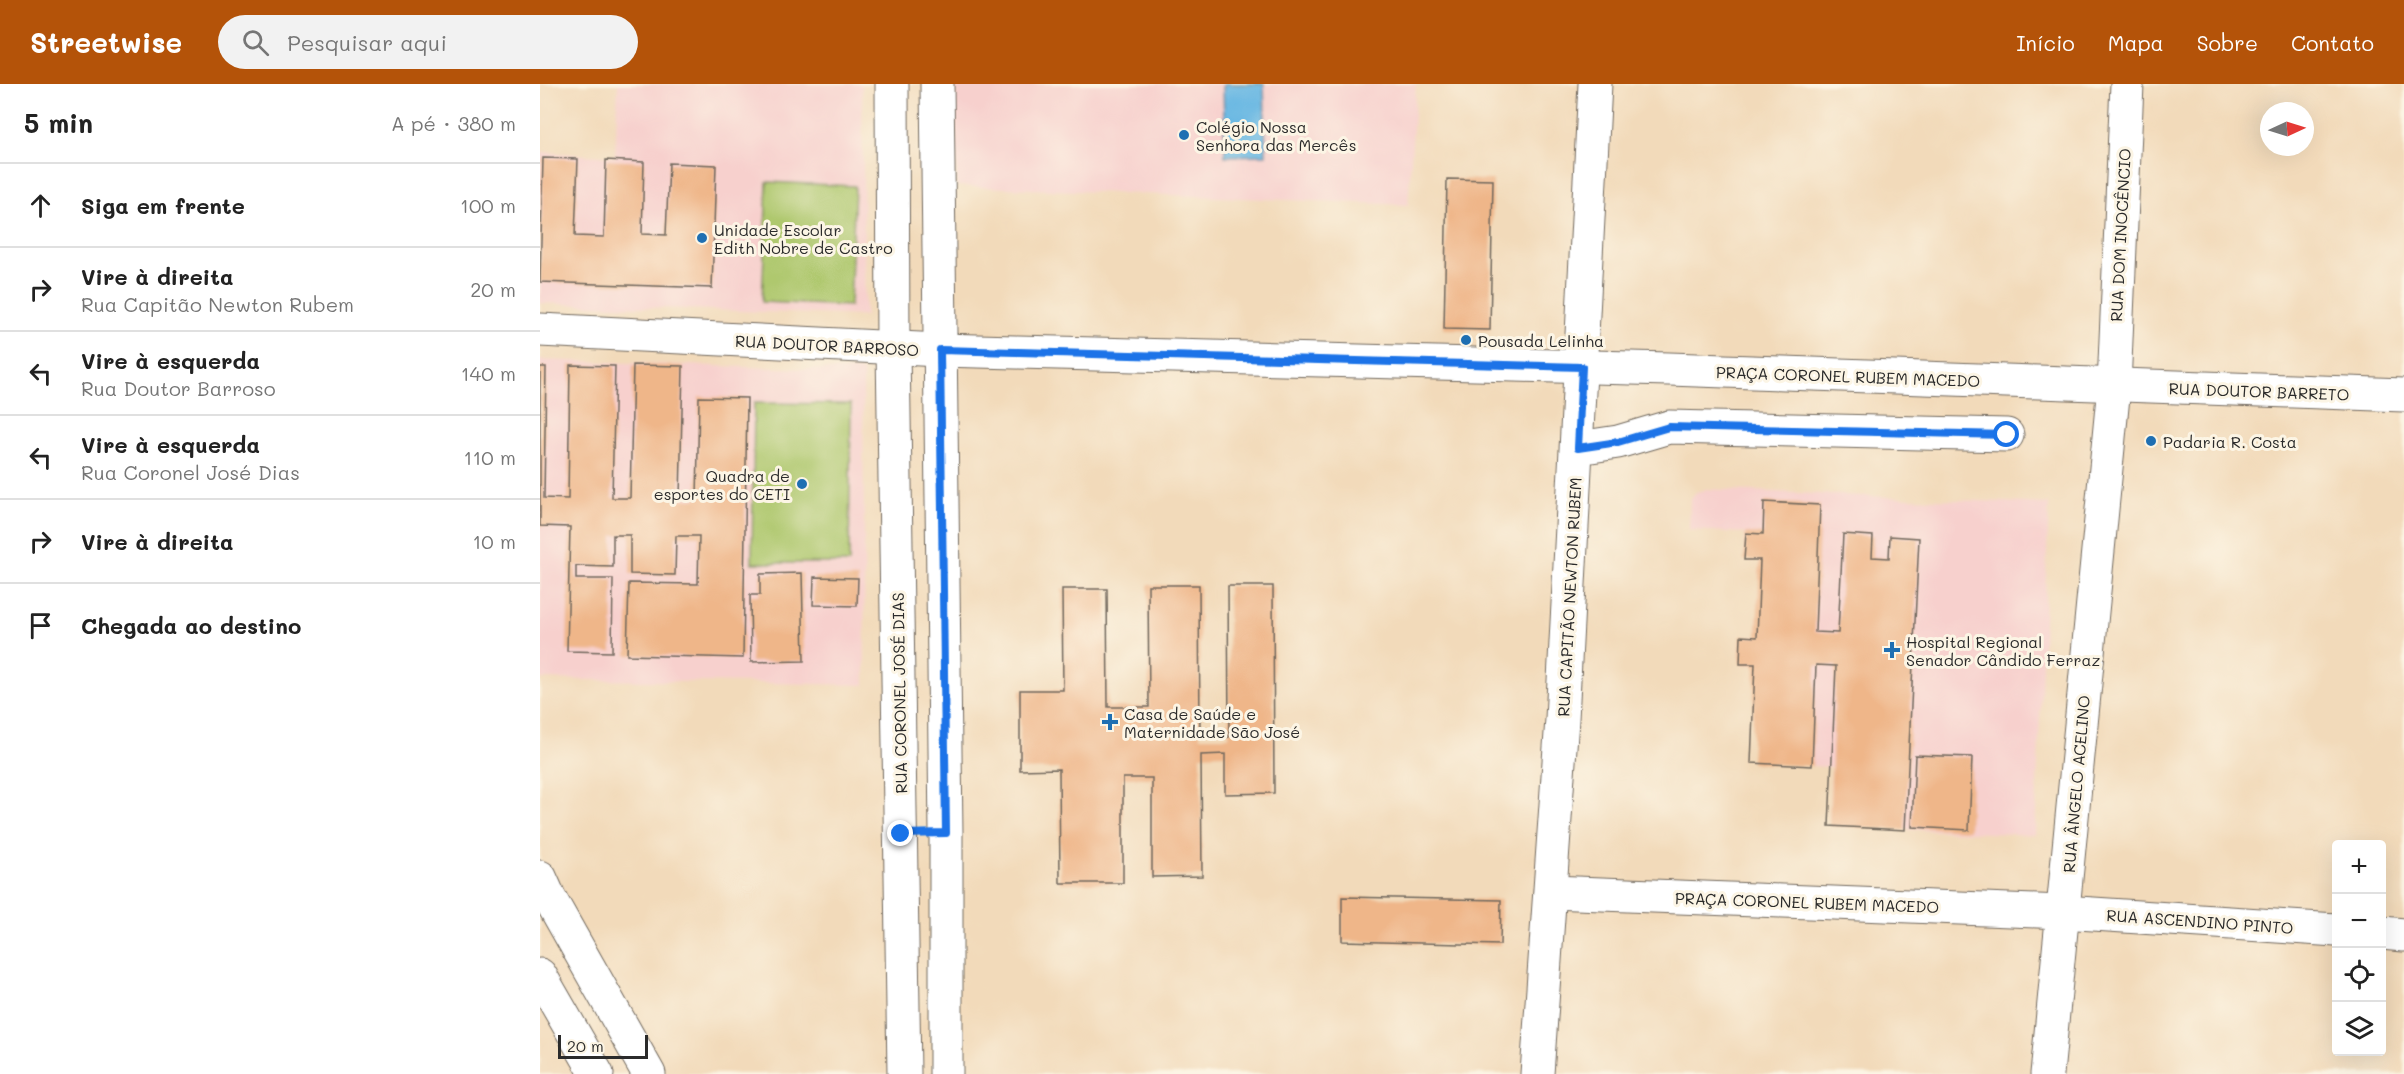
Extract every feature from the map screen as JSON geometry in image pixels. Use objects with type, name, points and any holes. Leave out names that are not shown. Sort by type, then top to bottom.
[{"type":"street","name":"RUA CORONEL JOSÉ DIAS","points":[[892,84],[893,349],[904,1074]]},
{"type":"street","points":[[937,84],[946,336]]},
{"type":"street","points":[[946,1074],[946,336],[949,84]]},
{"type":"street","name":"RUA CAPITÃO NEWTON RUBEM","points":[[1537,1074],[1551,892],[1578,448],[1595,84]]},
{"type":"street","name":"RUA DOM INOCÊNCIO","points":[[2114,386],[2127,84]]},
{"type":"street","name":"RUA DOUTOR BARROSO","points":[[540,330],[893,349],[946,336],[1582,367]]},
{"type":"street","name":"PRAÇA CORONEL RUBEM MACEDO","points":[[1582,367],[2114,386]]},
{"type":"street","name":"RUA DOUTOR BARRETO","points":[[2114,386],[2404,395]]},
{"type":"street","name":"RUA ÂNGELO ACELINO","points":[[2046,1074],[2114,386]]},
{"type":"street","points":[[1578,448],[1618,442],[1669,427],[2007,435]]},
{"type":"street","points":[[901,834],[946,833]]},
{"type":"street","points":[[543,892],[649,1074]]},
{"type":"street","name":"PRAÇA CORONEL RUBEM MACEDO","points":[[1551,892],[2063,912]]},
{"type":"street","name":"RUA ASCENDINO PINTO","points":[[2063,912],[2332,930]]},
{"type":"street","points":[[2386,933],[2404,935]]},
{"type":"street","points":[[540,975],[597,1074]]},
{"type":"shaded area","name":"Unidade Escolar Edith Nobre de Castro","points":[[618,84],[862,84],[865,316],[540,303],[540,152],[615,157]]},
{"type":"shaded area","name":"Colégio Nossa Senhora das Mercês","points":[[955,84],[1416,84],[1408,205],[957,186]]},
{"type":"shaded area","points":[[540,360],[863,371],[865,685],[540,679]]},
{"type":"shaded area","name":"Hospital Regional Senador Cândido Ferraz","points":[[1706,489],[2049,504],[2035,835],[1829,826],[1831,767],[1812,766],[1755,665],[1740,664],[1741,636],[1757,636],[1760,560],[1744,560],[1745,533],[1689,530],[1690,499],[1696,493]]},
{"type":"green space","points":[[767,182],[855,186],[850,306],[762,302]]},
{"type":"green space","name":"Quadra de esportes do CETI","points":[[754,403],[851,404],[849,563],[752,563]]},
{"type":"water","points":[[1223,84],[1264,84],[1266,155],[1225,156]]},
{"type":"building","points":[[543,158],[578,159],[575,236],[604,237],[606,160],[644,162],[642,234],[666,235],[669,163],[716,165],[712,288],[540,282]]},
{"type":"building","points":[[1447,179],[1493,180],[1490,330],[1444,329]]},
{"type":"building","points":[[570,365],[615,366],[612,498],[630,498],[633,365],[683,366],[680,499],[697,499],[699,397],[747,398],[743,658],[627,655],[629,583],[698,584],[699,536],[676,536],[675,575],[630,574],[630,535],[613,535],[613,567],[576,566],[576,579],[613,579],[612,652],[567,651],[570,527],[540,526],[540,367],[546,367],[544,498],[568,499]]},
{"type":"building","points":[[1764,502],[1820,505],[1815,632],[1838,633],[1843,534],[1873,536],[1872,557],[1889,558],[1890,536],[1919,538],[1905,830],[1829,826],[1836,666],[1816,665],[1812,766],[1751,763],[1755,664],[1740,664],[1741,636],[1757,637],[1760,560],[1744,560],[1746,533],[1763,534]]},
{"type":"building","points":[[802,573],[804,661],[751,662],[750,595],[760,595],[760,574]]},
{"type":"building","points":[[814,577],[858,578],[857,606],[813,605]]},
{"type":"building","name":"Casa de Saúde e Maternidade São José","points":[[1148,585],[1199,585],[1200,737],[1229,737],[1228,586],[1273,586],[1274,793],[1225,794],[1225,754],[1201,755],[1202,876],[1152,877],[1152,778],[1123,778],[1123,883],[1060,883],[1059,769],[1020,770],[1020,690],[1063,690],[1062,589],[1107,589],[1108,707],[1149,707]]},
{"type":"building","points":[[1915,755],[1972,757],[1969,830],[1912,827]]},
{"type":"building","points":[[1342,897],[1501,900],[1500,945],[1342,941]]},
{"type":"place","name":"Colégio Nossa Senhora das Mercês","points":[[1184,135]]},
{"type":"place","name":"Unidade Escolar Edith Nobre de Castro","points":[[702,238]]},
{"type":"place","name":"Pousada Lelinha","points":[[1466,340]]},
{"type":"place","name":"Padaria R. Costa","points":[[2151,441]]},
{"type":"place","name":"Quadra de esportes do CETI","points":[[802,484]]},
{"type":"place","name":"Hospital Regional Senador Cândido Ferraz","points":[[1892,650]]},
{"type":"place","name":"Casa de Saúde e Maternidade São José","points":[[1110,722]]},
{"type":"route","points":[[901,834],[946,833],[940,350],[1582,367],[1578,448],[1618,442],[1669,427],[2007,435]]}]
